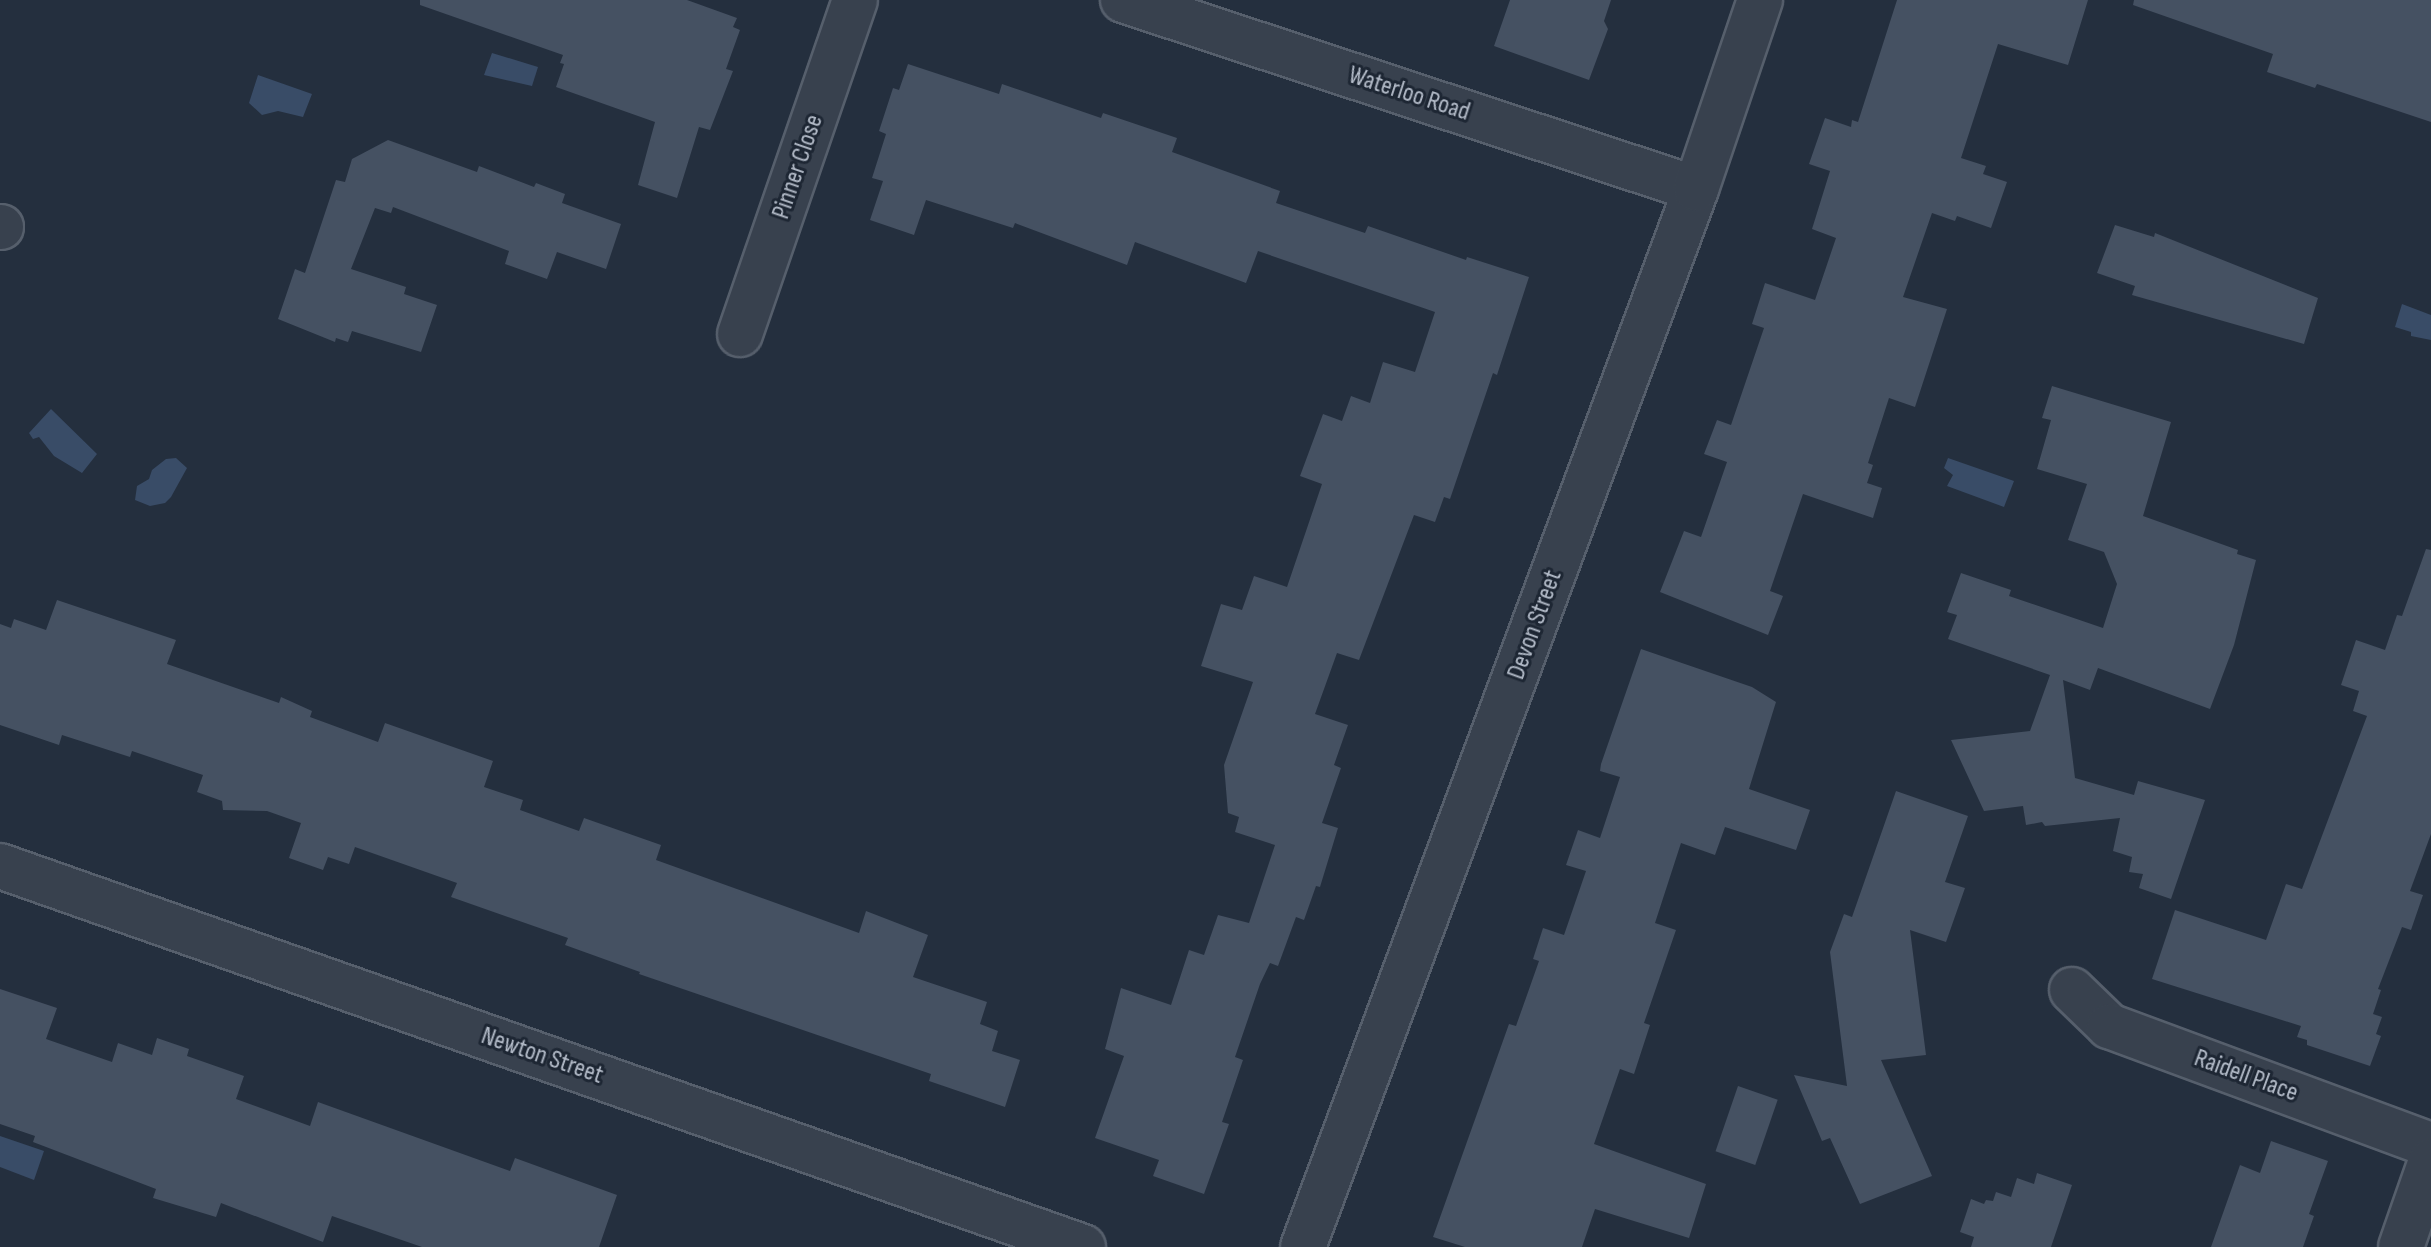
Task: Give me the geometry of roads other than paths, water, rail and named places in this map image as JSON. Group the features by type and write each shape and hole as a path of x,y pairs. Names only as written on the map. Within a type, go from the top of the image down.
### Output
{"street":[{"name":"Pinner Close","path":"740,334 855,0"},
{"name":"Waterloo Road","path":"1123,0 1696,189"},
{"name":"Devon Street","path":"1303,1247 1696,189 1760,0"},
{"name":"Newton Street","path":"0,866 1083,1247"},
{"name":"Raidell Place","path":"2072,990 2109,1026 2431,1145"},
{"path":"2401,1247 2431,1161"}],"water":[{"path":"492,53 538,67 532,86 484,75"},
{"path":"258,75 312,94 303,117 278,111 262,115 249,103"},
{"path":"2402,304 2431,315 2431,340 2411,336 2411,332 2395,327"},
{"path":"51,409 97,454 82,473 54,456 39,437 33,439 29,433"},
{"path":"176,458 187,468 171,497 165,503 150,506 135,500 137,486 149,479 152,470 166,459"},
{"path":"1948,458 2014,481 2004,507 1947,486 1953,475 1944,468"},
{"path":"0,1136 44,1151 34,1180 0,1167"}]}
